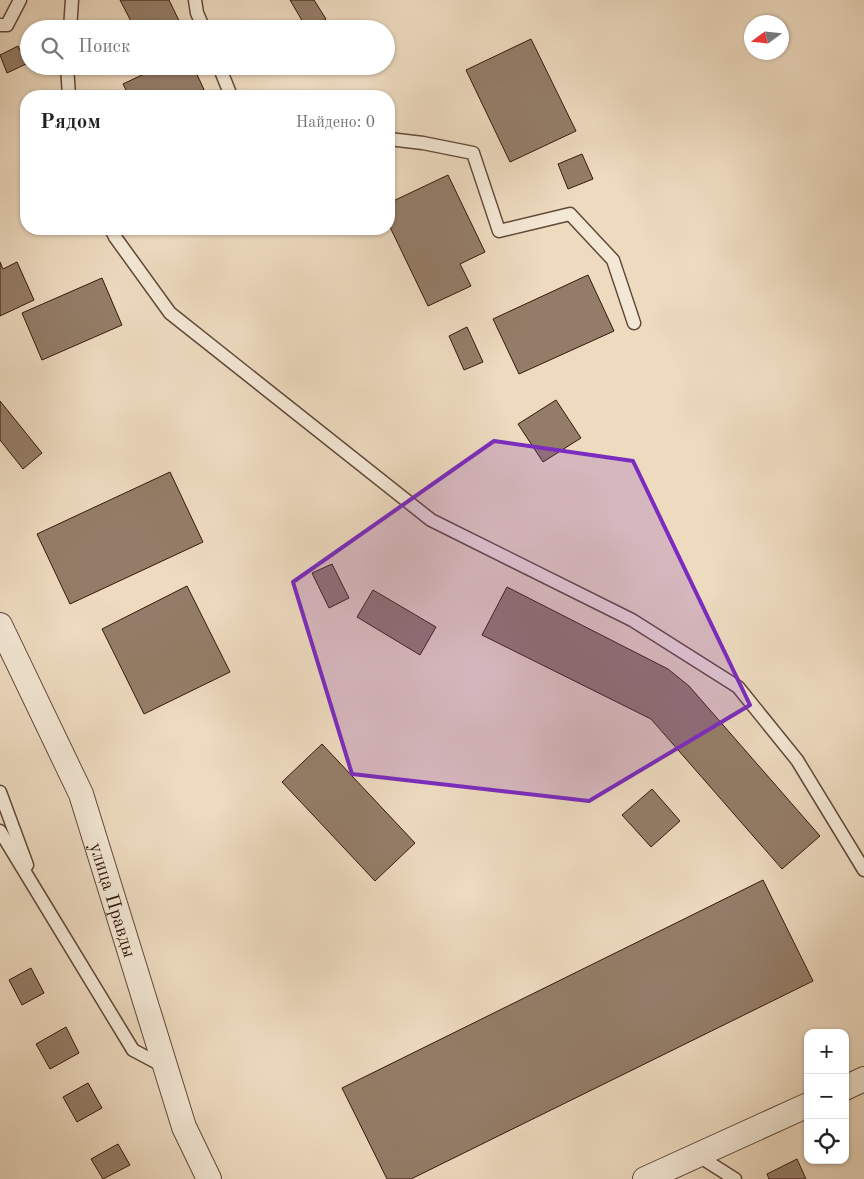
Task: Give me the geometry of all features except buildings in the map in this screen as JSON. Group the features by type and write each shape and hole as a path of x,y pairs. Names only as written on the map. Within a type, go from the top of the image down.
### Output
{"street":[{"name":"улица Правды","path":"1,627 81,794 184,1127 209,1179"},
{"path":"849,1086 864,1079"},
{"path":"645,1179 804,1107"}],"lane":[{"path":"0,25 7,25 20,0"},
{"path":"71,20 72,0"},
{"path":"195,0 200,20"},
{"path":"68,75 69,90"},
{"path":"223,75 229,90"},
{"path":"395,140 473,153 499,232 570,214 612,260 634,324"},
{"path":"114,235 170,314 431,520 632,620 738,687 797,760 864,870"},
{"path":"0,654 1,627"},
{"path":"0,792 37,893"},
{"path":"0,832 133,1050 165,1067"},
{"path":"697,1155 735,1179"}],"highlighted area":[{"path":"494,441 633,461 750,705 589,801 352,774 293,582"}]}
